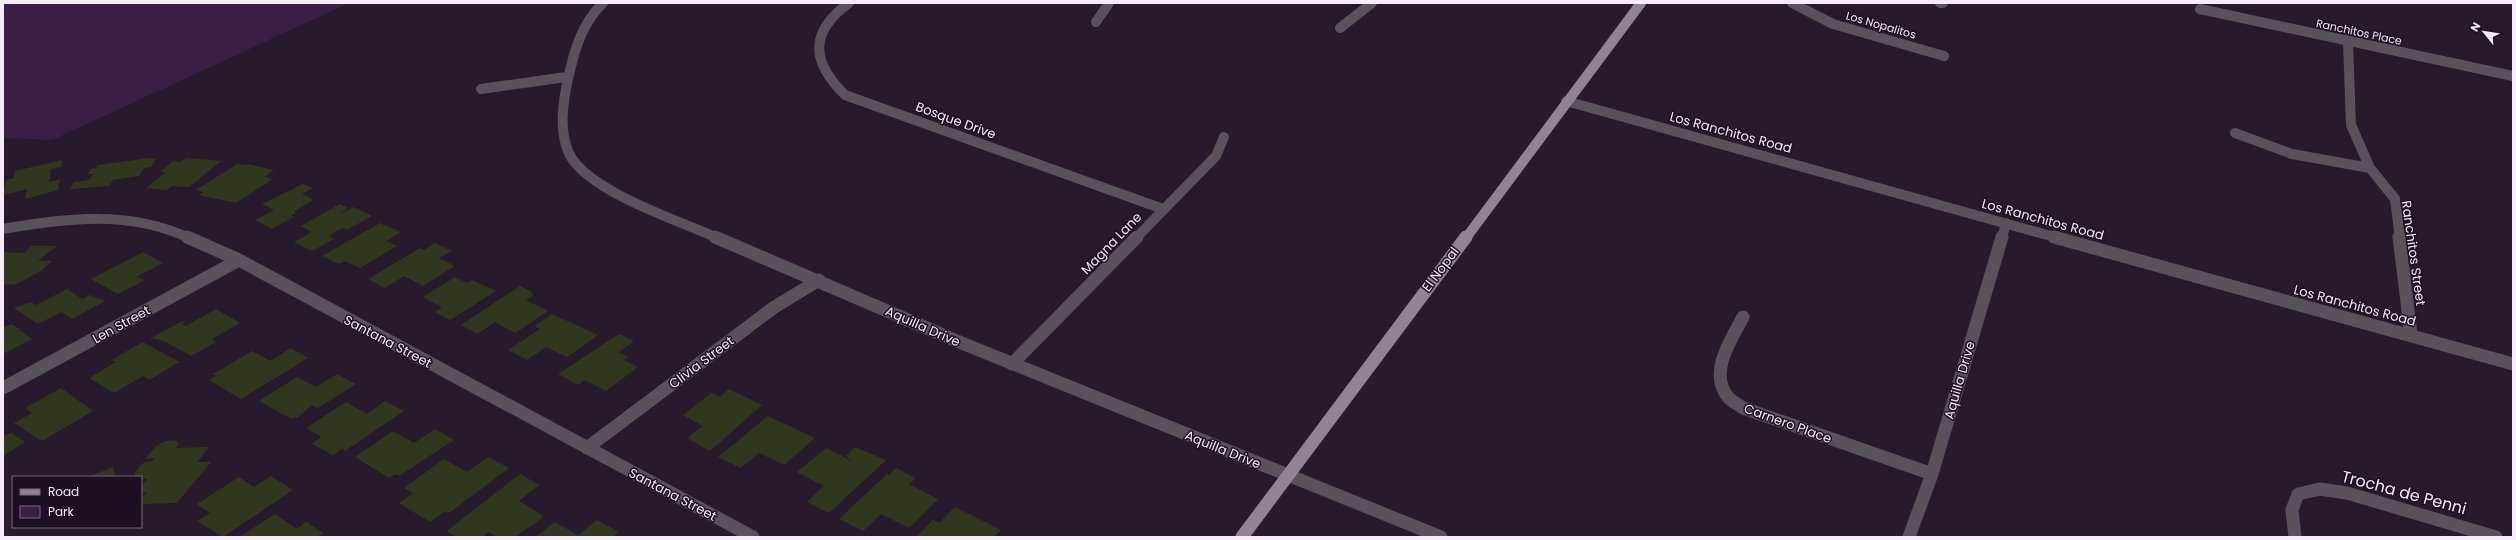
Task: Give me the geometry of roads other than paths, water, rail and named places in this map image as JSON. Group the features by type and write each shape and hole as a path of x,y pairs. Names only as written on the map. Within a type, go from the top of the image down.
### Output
{"main road":[{"name":"El Nopal","path":"1242,537 1286,475 1641,3"}],"street":[{"name":"Aquilla Drive","path":"603,3 589,18 566,77 564,139 572,158 587,175 613,192 1012,364 1286,475 1334,491 1441,537"},
{"name":"Bosque Drive","path":"849,3 829,23 823,32 818,51 822,70 827,78 845,94 1163,209"},
{"path":"1096,22 1109,3"},
{"path":"1340,28 1372,3"},
{"name":"Los Nopalitos","path":"1792,3 1833,24 1944,56"},
{"name":"Ranchitos Place","path":"2200,10 2513,76"},
{"name":"Ranchitos Street","path":"2348,42 2351,125 2370,168 2395,199 2411,335"},
{"path":"481,89 566,77"},
{"name":"Los Ranchitos Road","path":"1566,101 2513,364"},
{"path":"2235,133 2292,154 2370,168"},
{"name":"Magna Lane","path":"1012,364 1216,156 1224,137"},
{"name":"Santana Street","path":"3,229 82,218 128,219 156,225 239,260 753,537"},
{"name":"Aquilla Drive","path":"1909,537 1932,474 2006,223"},
{"name":"Len Street","path":"3,388 239,260"},
{"name":"Clivia Street","path":"587,448 773,308 819,280"},
{"name":"Carnero Place","path":"1743,317 1719,367 1721,382 1728,396 1743,408 1932,474"},
{"name":"Trocha de Penni","path":"2295,537 2292,510 2298,494 2320,489 2347,493 2400,507 2496,537"}]}
